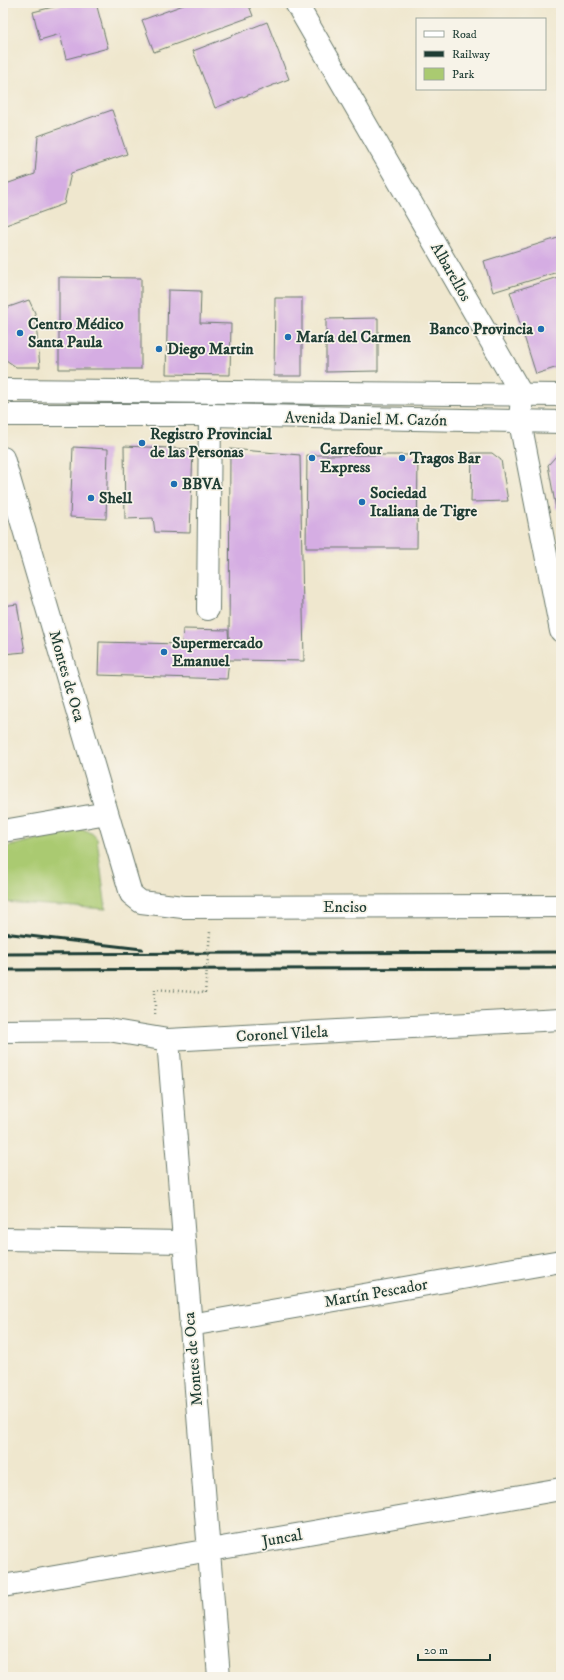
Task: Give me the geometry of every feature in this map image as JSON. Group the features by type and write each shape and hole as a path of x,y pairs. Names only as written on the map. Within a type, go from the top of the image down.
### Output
{"street":[{"name":"Albarellos","path":"296,3 522,395"},
{"name":"Avenida Daniel M. Cazón","path":"3,390 561,395"},
{"path":"522,395 520,422 561,631"},
{"name":"Avenida Daniel M. Cazón","path":"3,415 210,415 561,422"},
{"path":"208,609 210,415"},
{"name":"Montes de Oca","path":"3,458 131,894"},
{"path":"3,831 107,813"},
{"name":"Enciso","path":"131,894 141,902 183,907 561,906"},
{"name":"Coronel Vilela","path":"3,1031 108,1030 168,1040 561,1019"},
{"name":"Montes de Oca","path":"168,1040 219,1677"},
{"path":"3,1239 183,1242"},
{"name":"Martín Pescador","path":"190,1325 561,1261"},
{"name":"Juncal","path":"3,1586 208,1552 561,1489"}],"path":[{"path":"155,1018 155,989 205,993 210,932"}],"green space":[{"path":"77,829 88,831 97,839 106,909 3,902 3,848"}],"building":[{"path":"69,3 96,3 108,48 66,59 60,34 40,40 33,12"},
{"path":"189,3 248,3 253,16 154,52 142,20"},
{"path":"267,22 289,79 215,108 193,51"},
{"path":"112,110 127,154 71,173 64,204 3,226 3,185 35,174 38,136"},
{"path":"561,237 561,271 493,292 484,261"},
{"name":"Banco Provincia","path":"561,276 561,366 536,374 510,292"},
{"path":"59,277 141,278 141,369 59,369"},
{"path":"168,290 201,291 200,323 231,324 230,375 166,374"},
{"name":"María del Carmen","path":"275,298 302,298 302,376 274,376"},
{"name":"Centro Médico Santa Paula","path":"29,300 35,313 40,367 16,367 6,360 3,354 3,309"},
{"path":"378,318 378,371 326,372 326,319"},
{"path":"124,446 193,449 190,533 155,532 153,518 125,519"},
{"path":"73,447 108,449 106,519 70,517"},
{"path":"230,449 300,455 304,661 229,660 227,679 98,675 99,642 182,644 183,629 228,630 229,644"},
{"path":"472,453 492,453 501,460 508,501 471,502"},
{"name":"Sociedad Italiana de Tigre","path":"307,455 418,455 417,548 306,548"},
{"path":"557,455 561,455 561,508 556,509 548,465"},
{"path":"17,604 25,652 3,654 3,606"}],"railway":[{"path":"3,933 142,949"},
{"path":"3,954 561,952"},
{"path":"3,970 561,968"}],"place":[{"name":"Banco Provincia","path":"541,329"},
{"name":"Centro Médico Santa Paula","path":"20,333"},
{"name":"María del Carmen","path":"288,337"},
{"name":"Diego Martin","path":"159,349"},
{"name":"Registro Provincial de las Personas","path":"142,443"},
{"name":"Carrefour Express","path":"312,458"},
{"name":"Tragos Bar","path":"402,458"},
{"name":"BBVA","path":"174,484"},
{"name":"Shell","path":"91,498"},
{"name":"Sociedad Italiana de Tigre","path":"362,502"},
{"name":"Supermercado Emanuel","path":"164,652"}]}
